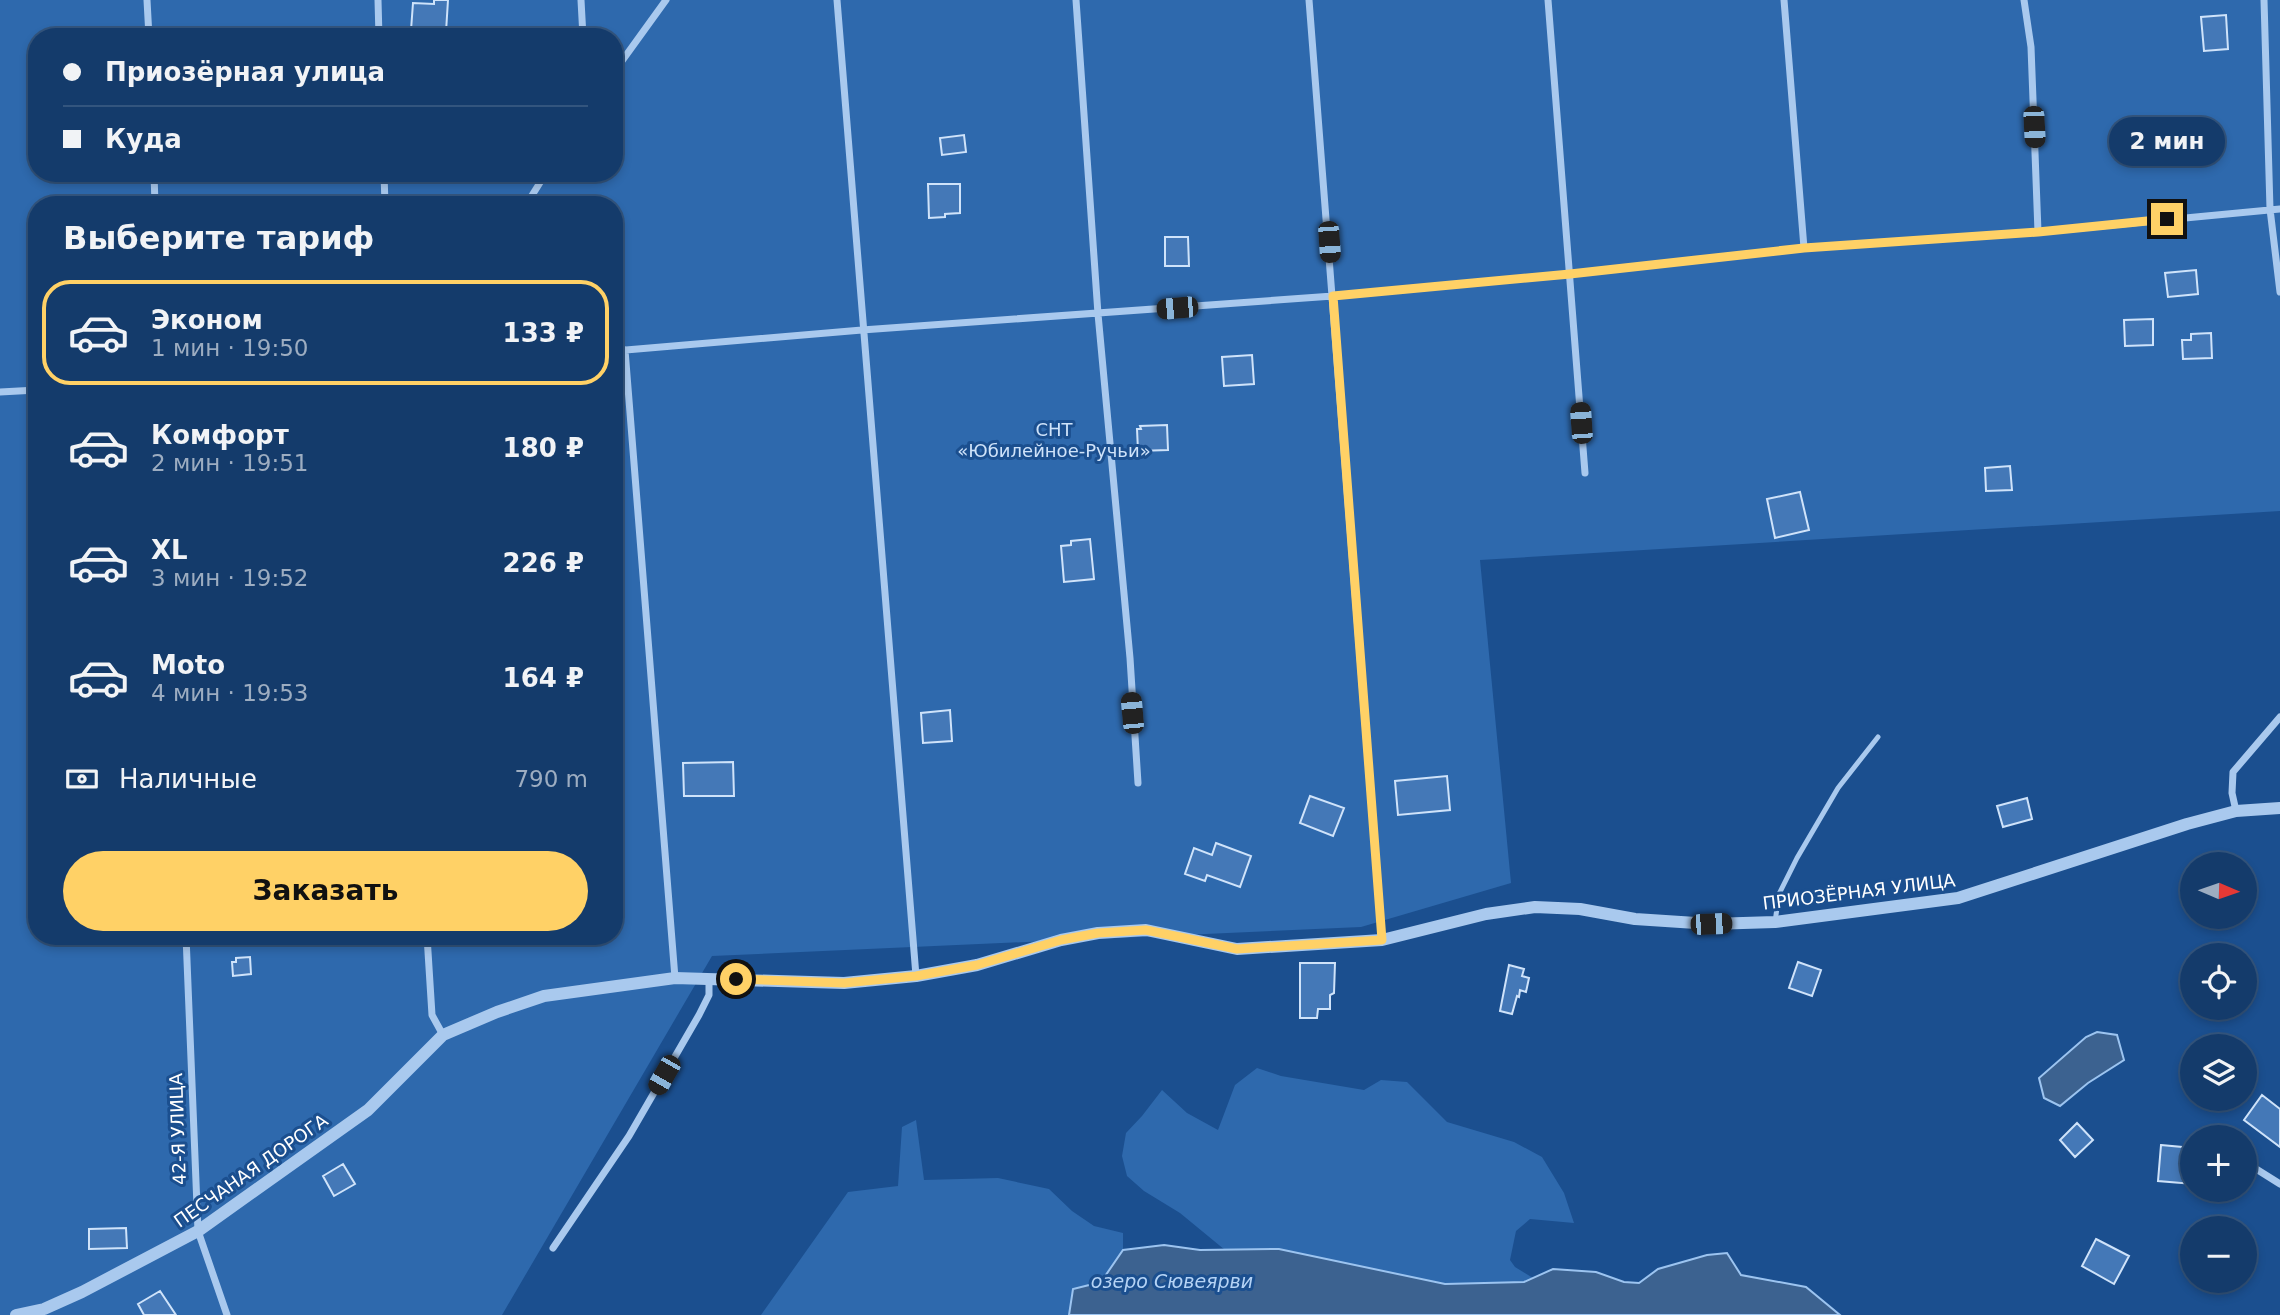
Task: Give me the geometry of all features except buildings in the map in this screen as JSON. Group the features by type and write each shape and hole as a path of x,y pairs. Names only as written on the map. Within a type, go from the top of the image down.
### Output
{"street":[{"path":"147,0 149,28"},
{"path":"377,0 379,28"},
{"path":"582,0 583,28"},
{"path":"623,60 666,0"},
{"path":"837,0 916,976"},
{"path":"1076,0 1098,314 1130,658 1138,783"},
{"path":"1309,0 1382,940"},
{"path":"1548,0 1585,473"},
{"path":"1784,0 1804,248"},
{"path":"2024,0 2031,47 2038,232"},
{"path":"2264,0 2270,209 2280,292"},
{"path":"675,978 625,350 1333,296 1570,274 1804,248 2038,232 2280,209"},
{"path":"0,392 28,390"},
{"path":"2236,811 2232,793 2233,772 2280,717"},
{"name":"ПРИОЗЁРНАЯ УЛИЦА","path":"443,1035 544,996 675,978 844,983 916,976 977,965 1061,940 1098,933 1146,930 1237,949 1382,940 1486,914 1535,906 1580,909 1648,920 1711,924 1775,922 1958,898 2187,824 2236,811 2280,808"},
{"name":"42-Я УЛИЦА","path":"186,945 198,1231 227,1315"},
{"path":"428,945 432,1015 443,1035"},
{"path":"553,1248 629,1136 709,995 709,979"},
{"name":"ПЕСЧАНАЯ ДОРОГА","path":"16,1315 44,1309 82,1292 198,1231 368,1110 443,1035"},
{"path":"2257,1170 2280,1184"}],"lane":[{"path":"1775,922 1780,894 1797,858 1838,788 1878,737"}],"green space":[{"name":"СНТ «Юбилейное-Ручьи»","path":"0,0 2280,0 2280,511 1480,560 1511,883 1361,927 712,956 502,1315 0,1315"},
{"path":"1257,1068 1281,1076 1364,1090 1381,1080 1407,1082 1447,1122 1514,1142 1542,1157 1564,1193 1574,1223 1530,1219 1516,1231 1510,1260 1515,1267 1533,1278 1524,1282 1445,1284 1279,1249 1225,1250 1180,1213 1144,1191 1127,1176 1122,1156 1126,1133 1162,1090 1187,1113 1218,1130 1235,1085"},
{"path":"916,1120 924,1180 998,1178 1049,1189 1072,1211 1094,1226 1123,1233 1123,1250 1101,1282 1073,1289 1069,1315 761,1315 848,1192 898,1186 902,1127"}],"water":[{"path":"2097,1032 2117,1035 2124,1060 2088,1083 2060,1106 2044,1098 2039,1078 2086,1037"},
{"name":"озеро Сювеярви","path":"1164,1245 1200,1250 1279,1249 1445,1284 1524,1282 1553,1269 1596,1272 1624,1282 1639,1283 1658,1269 1707,1255 1727,1253 1741,1275 1806,1287 1840,1315 1069,1315 1073,1289 1101,1282 1123,1250"}],"route":[{"path":"736,979 844,983 916,976 977,965 1061,940 1098,933 1146,930 1237,949 1382,940 1333,296 1570,274 1804,248 2038,232 2167,219"}]}
